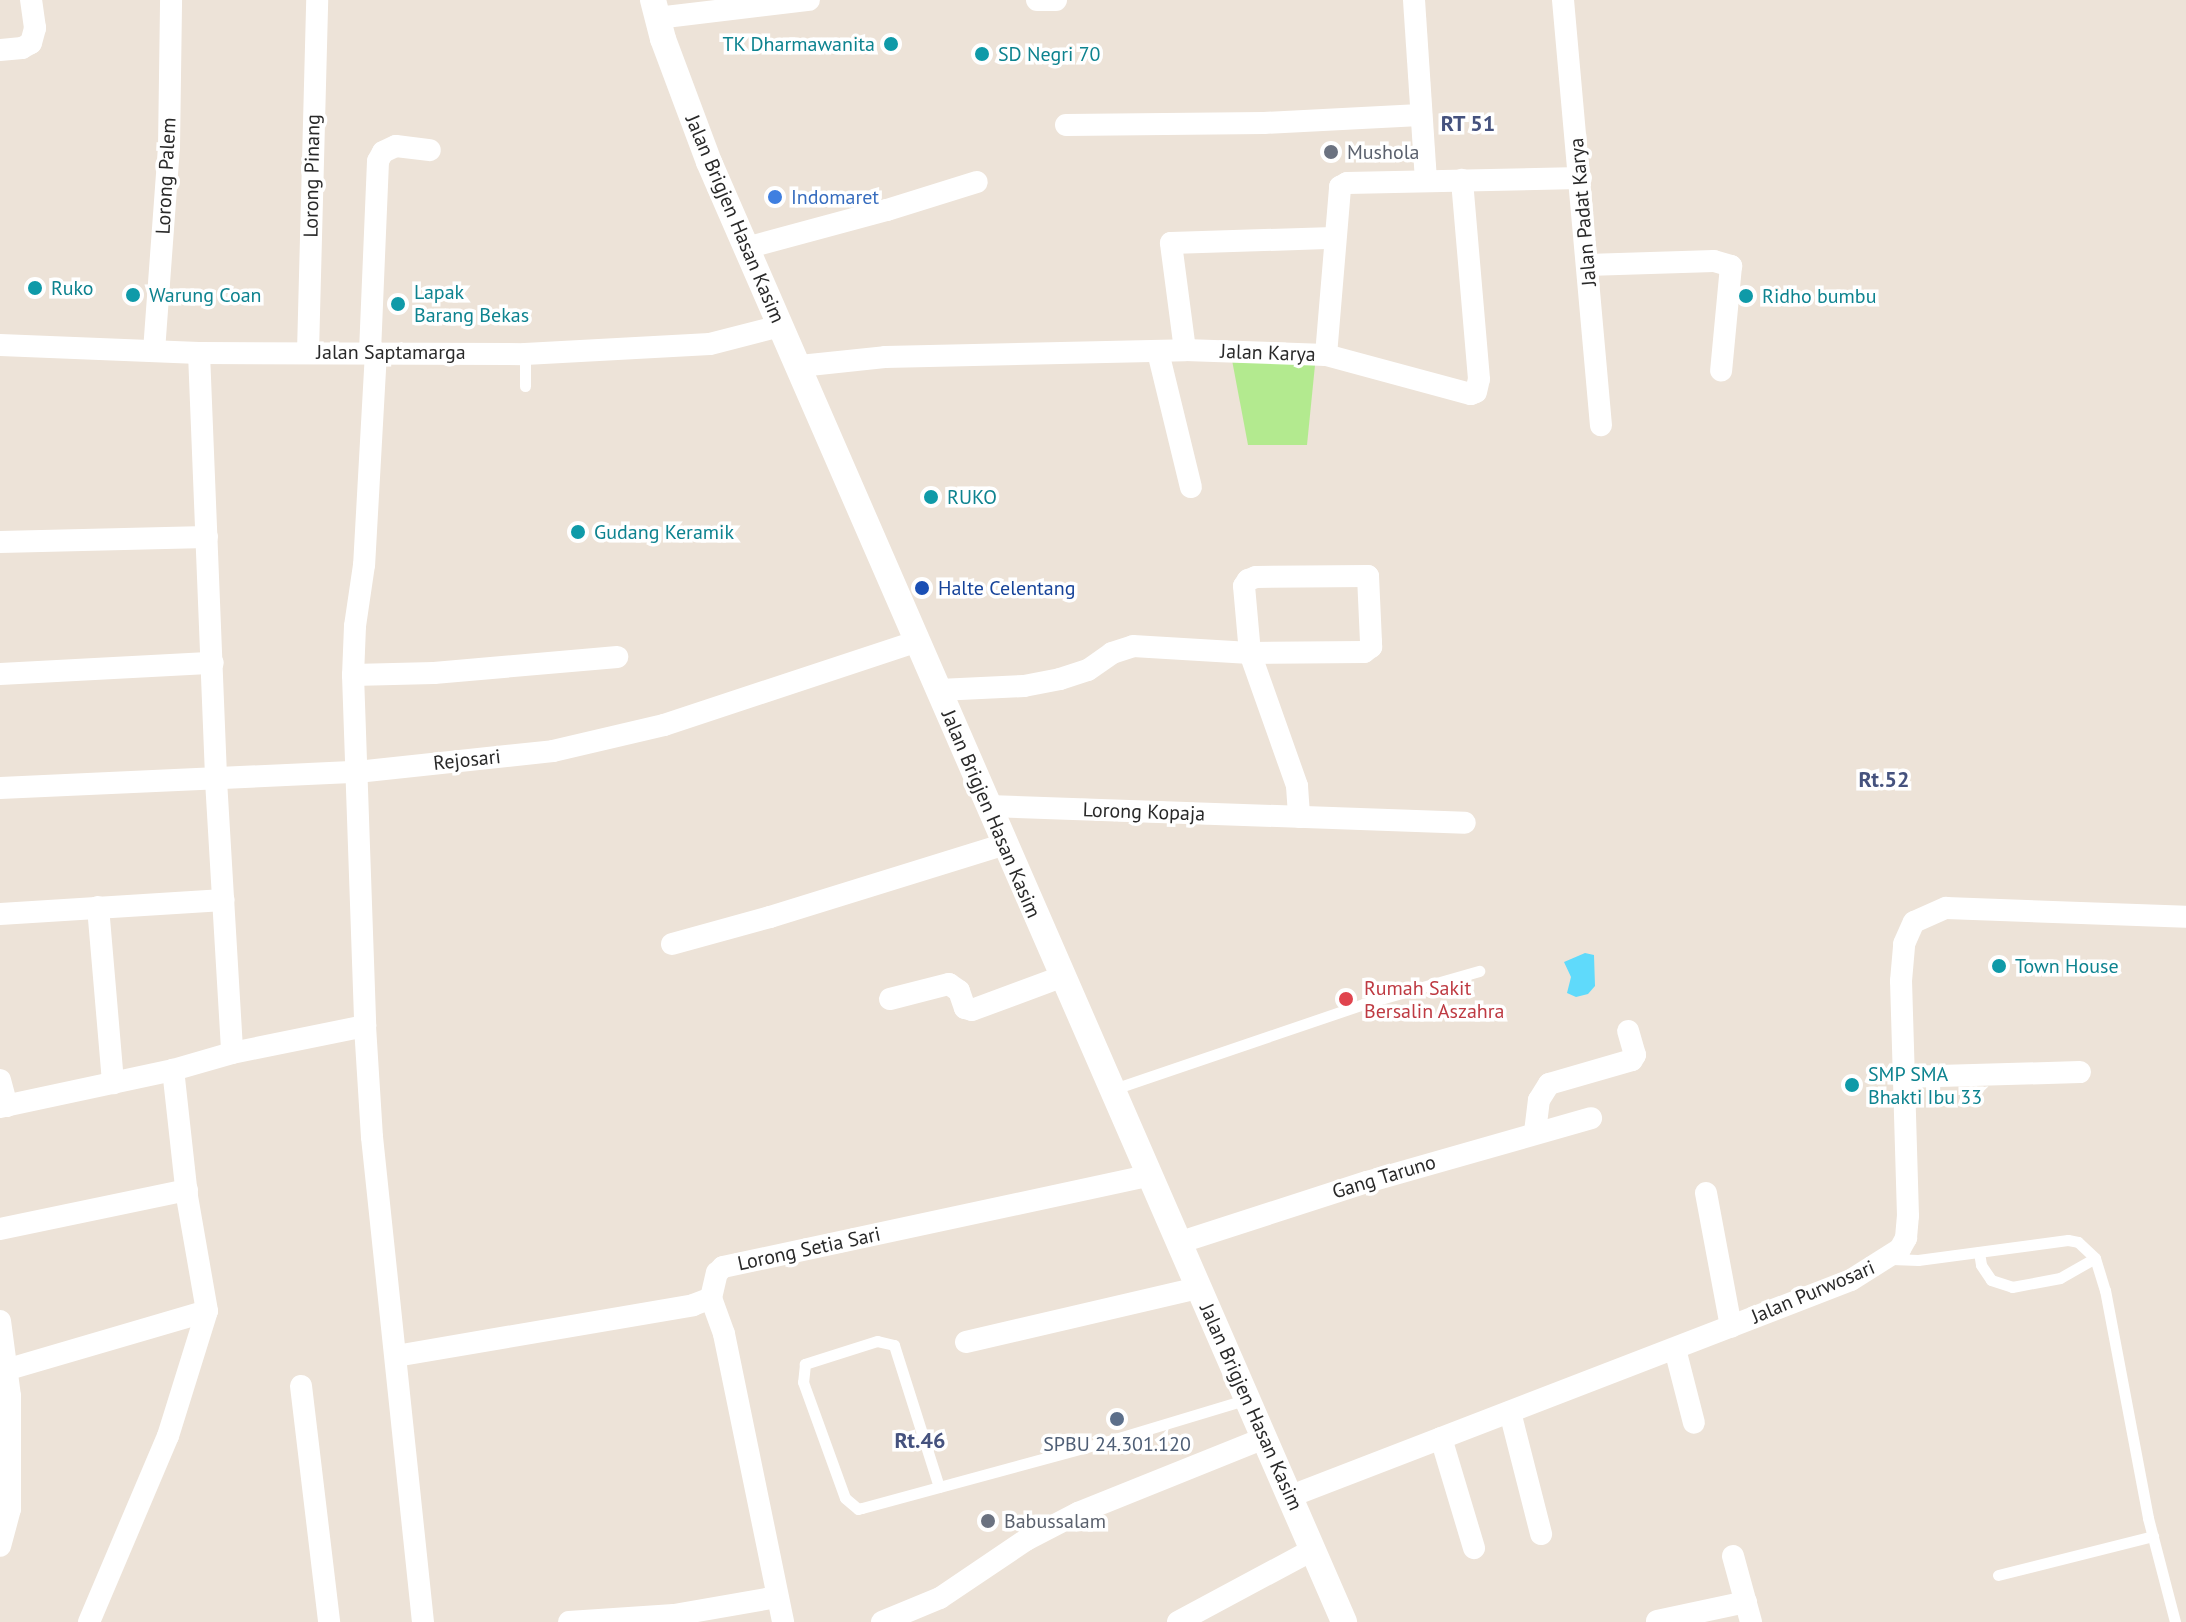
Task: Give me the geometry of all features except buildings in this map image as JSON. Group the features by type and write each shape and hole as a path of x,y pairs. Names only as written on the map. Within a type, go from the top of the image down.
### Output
{"street":[{"path":"0,50 15,50 31,43 35,28 31,0"},
{"name":"Lorong Palem","path":"154,351 169,148 171,0"},
{"name":"Lorong Pinang","path":"308,352 317,0"},
{"path":"655,9 809,0"},
{"path":"1037,0 1056,0"},
{"path":"1414,0 1426,181"},
{"name":"Jalan Padat Karya","path":"1563,0 1601,425"},
{"name":"Jalan Brigjen Hasan Kasim","path":"655,9 703,148 800,366 1003,845 1344,1622"},
{"path":"1066,125 1264,123 1420,115"},
{"path":"423,1622 372,1137 365,1026 353,675 355,626 364,565 378,161 383,152 396,146 430,150"},
{"name":"Jalan Karya","path":"800,366 885,357 1185,350 1326,355 1338,192 1343,184 1581,178"},
{"path":"1326,355 1471,394 1476,392 1479,379 1462,180"},
{"path":"746,248 977,182"},
{"path":"1185,350 1171,243 1334,238"},
{"path":"1587,265 1714,261 1731,266 1721,371"},
{"name":"Jalan Saptamarga","path":"0,345 199,353 525,354 710,344 780,326"},
{"path":"1158,352 1191,487"},
{"path":"199,353 216,780 232,1053"},
{"path":"0,542 207,537"},
{"path":"939,690 1040,684 1088,670 1119,650 1133,646 1250,653 1368,651 1371,642 1371,579 1368,576 1256,577 1248,580 1244,590 1250,653 1297,786 1299,817"},
{"name":"Rejosari","path":"0,788 357,772 553,751 628,735 918,641"},
{"path":"353,675 434,673 617,657"},
{"path":"0,674 213,663"},
{"name":"Lorong Kopaja","path":"988,806 1465,823"},
{"path":"672,944 1003,845"},
{"path":"0,914 224,900"},
{"path":"98,907 113,1083"},
{"name":"Jalan Purwosari","path":"1291,1496 1851,1280 1900,1249 1906,1238 1901,981 1904,944 1914,922 1928,913 1946,908 2186,917"},
{"path":"890,999 949,984 959,991 965,1008 972,1010 1061,977"},
{"path":"0,1080 4,1107 173,1070 232,1053 365,1026"},
{"path":"1535,1132 1539,1100 1549,1084 1632,1060 1635,1055 1628,1031"},
{"path":"89,1622 168,1436 207,1311 187,1190 173,1070"},
{"path":"1904,1077 2080,1072"},
{"name":"Gang Taruno","path":"1178,1243 1535,1132 1591,1118"},
{"name":"Lorong Setia Sari","path":"711,1298 717,1273 723,1267 1149,1176"},
{"path":"0,1229 187,1190"},
{"path":"1706,1193 1731,1327"},
{"path":"966,1342 1198,1288"},
{"path":"396,1356 693,1305 711,1298 724,1334 783,1622"},
{"path":"5,1355 207,1311"},
{"path":"0,1321 5,1355 5,1468 10,1509 0,1546"},
{"path":"1675,1349 1694,1423"},
{"path":"301,1386 329,1622"},
{"path":"1510,1412 1541,1534"},
{"path":"1441,1438 1474,1548"},
{"path":"882,1622 931,1601 1026,1540 1078,1513 1262,1439"},
{"path":"1178,1622 1314,1549"},
{"path":"1657,1621 1746,1604 1733,1556"},
{"path":"569,1622 674,1615 777,1597"}],"lane":[{"path":"525,354 525,386"},
{"path":"1111,1090 1363,1004 1479,971"},
{"path":"1887,1259 1918,1260 2068,1240 2078,1242 2095,1258 2105,1290 2153,1536 2175,1622"},
{"path":"1979,1252 1981,1265 1991,1280 2012,1287 2060,1278 2095,1258"},
{"path":"939,1487 894,1345 877,1341 805,1364 803,1382 851,1506 862,1508 939,1487 1248,1399"},
{"path":"1998,1575 2153,1536"}],"green space":[{"path":"1232,360 1315,365 1307,445 1248,445"}],"water":[{"path":"1585,953 1594,955 1595,986 1588,994 1576,997 1567,993 1571,977 1564,962"}],"place":[{"name":"TK Dharmawanita","path":"891,44"},
{"name":"SD Negri 70","path":"982,54"},
{"name":"Mushola","path":"1331,152"},
{"name":"Indomaret","path":"775,197"},
{"name":"Ruko","path":"35,288"},
{"name":"Warung Coan","path":"133,295"},
{"name":"Ridho bumbu","path":"1746,296"},
{"name":"Lapak Barang Bekas","path":"398,304"},
{"name":"RUKO","path":"931,497"},
{"name":"Gudang Keramik","path":"578,532"},
{"name":"Halte Celentang","path":"922,588"},
{"name":"Town House","path":"1999,966"},
{"name":"Rumah Sakit Bersalin Aszahra","path":"1346,999"},
{"name":"SMP SMA Bhakti Ibu 33","path":"1852,1085"},
{"name":"SPBU 24.301.120","path":"1117,1419"},
{"name":"Babussalam","path":"988,1521"}],"district":[{"name":"RT 51","path":"1468,124"},
{"name":"Rt.52","path":"1884,780"},
{"name":"Rt.46","path":"920,1441"}]}
